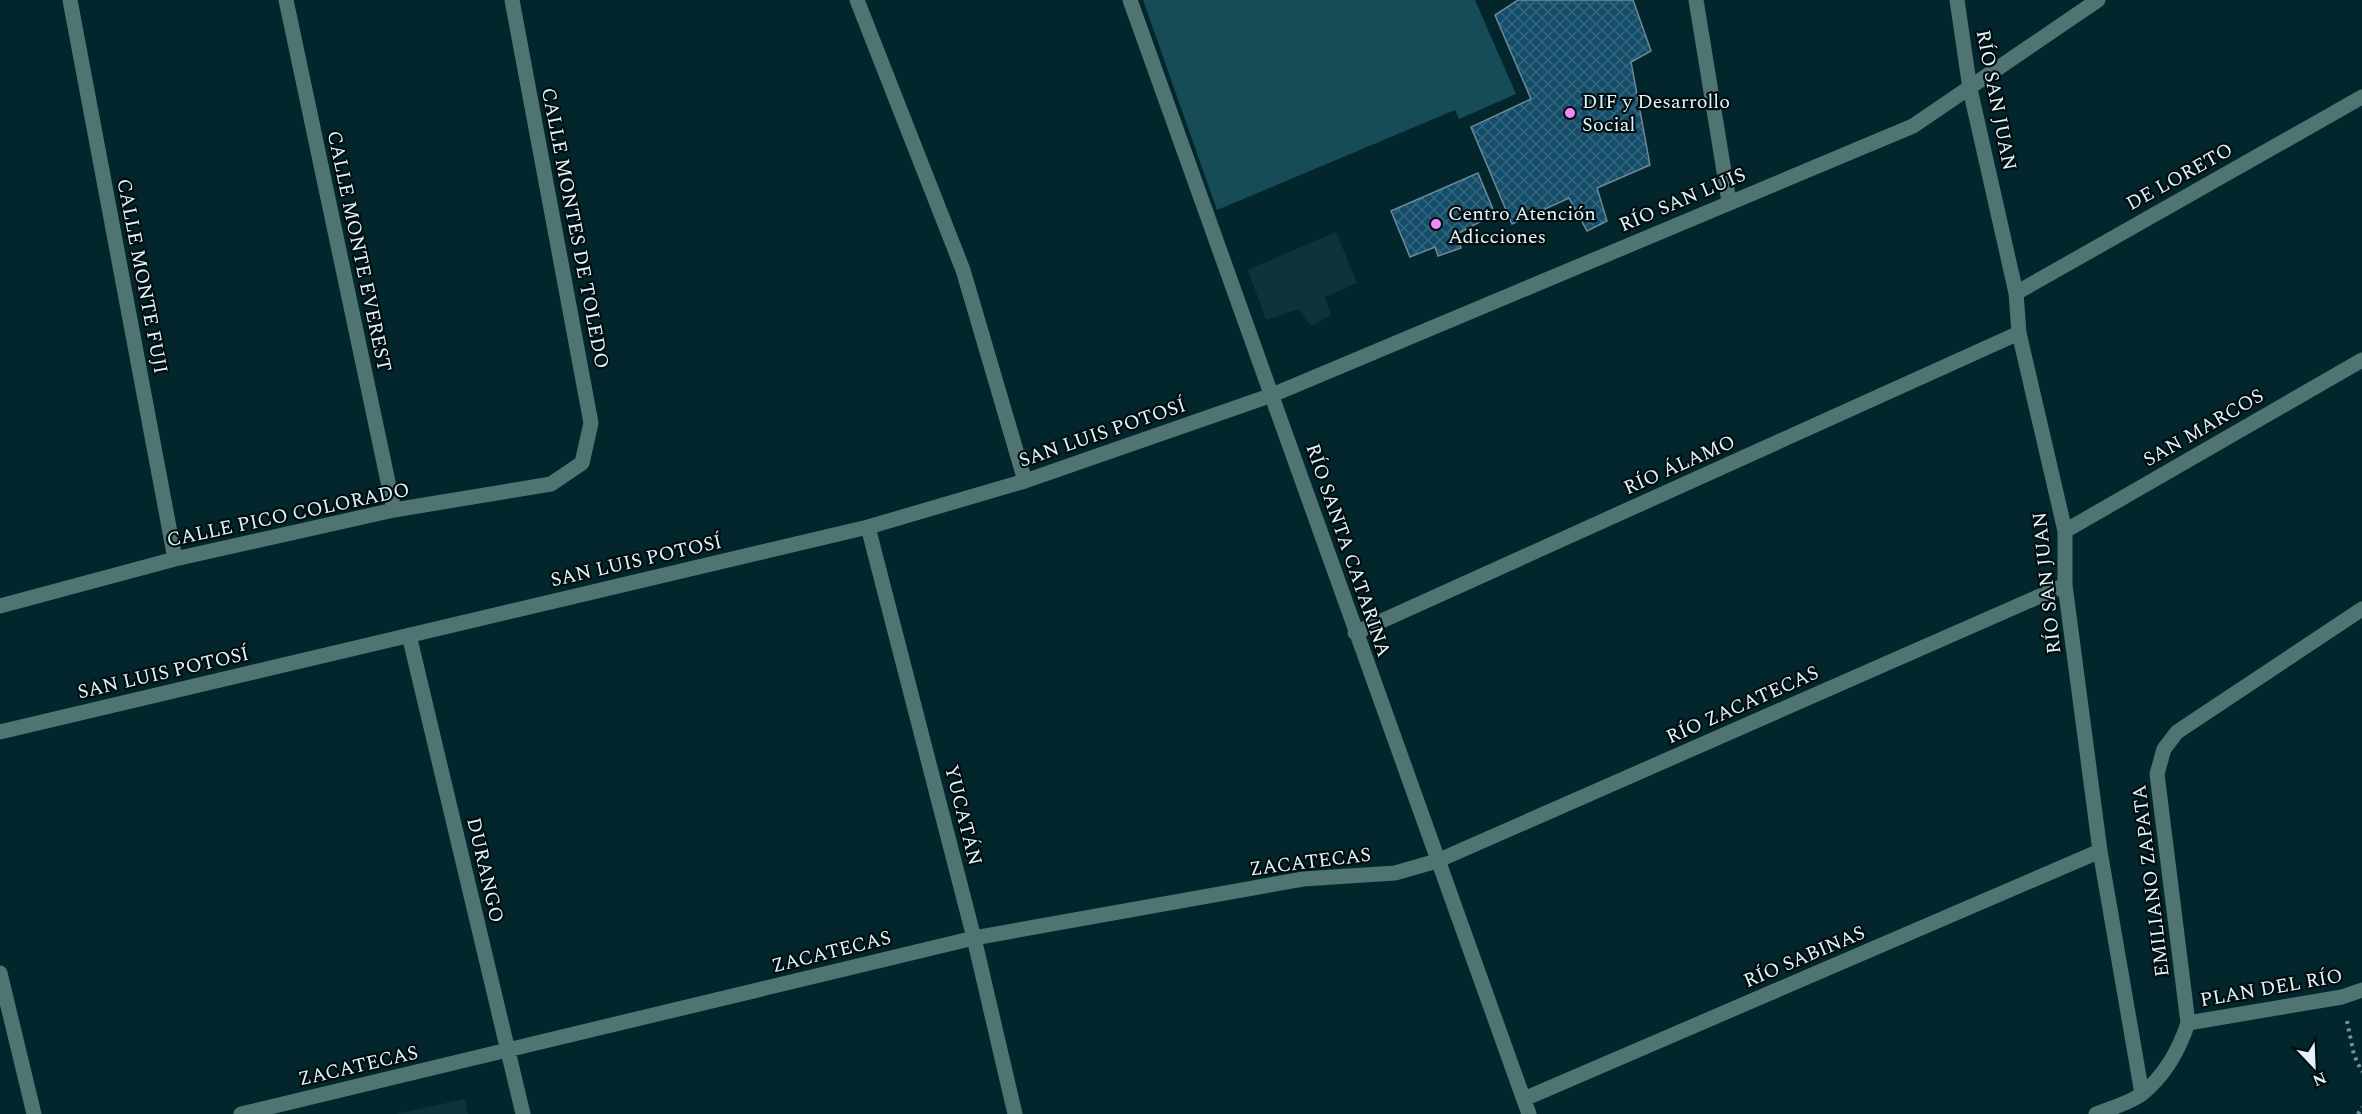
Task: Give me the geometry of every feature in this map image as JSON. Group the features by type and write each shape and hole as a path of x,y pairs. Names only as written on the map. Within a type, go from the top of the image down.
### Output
{"street":[{"name":"CALLE MONTE FUJI","path":"70,0 175,560"},
{"name":"CALLE MONTE EVEREST","path":"286,0 394,510"},
{"name":"CALLE MONTES DE TOLEDO","path":"512,0 591,423 582,462"},
{"path":"857,0 963,270 1025,481"},
{"name":"RÍO SANTA CATARINA","path":"1130,0 1529,1114"},
{"path":"1696,0 1729,202"},
{"name":"RÍO SAN JUAN","path":"1957,0 1970,89 2016,292 2019,333 2065,531 2065,585 2100,851 2142,1094"},
{"name":"RÍO SAN LUIS","path":"1272,395 1913,126 2098,0"},
{"name":"DE LORETO","path":"2016,292 2362,97"},
{"name":"RÍO ÁLAMO","path":"1355,633 2019,333"},
{"name":"SAN MARCOS","path":"2065,531 2362,360"},
{"name":"SAN LUIS POTOSÍ","path":"0,732 868,527 1025,481 1272,395"},
{"name":"CALLE PICO COLORADO","path":"0,606 175,560 394,510 550,484 582,462"},
{"name":"YUCATÁN","path":"868,527 974,938 1015,1114"},
{"name":"RÍO ZACATECAS","path":"1437,861 2065,585"},
{"name":"EMILIANO ZAPATA","path":"2142,1094 2167,1067 2180,1048 2188,1023 2157,774 2164,749 2177,732 2362,609"},
{"name":"DURANGO","path":"409,635 523,1114"},
{"name":"RÍO SABINAS","path":"1524,1099 2100,851"},
{"name":"ZACATECAS","path":"241,1114 974,938 1303,879 1395,873 1437,861"},
{"path":"0,973 34,1114"},
{"name":"PLAN DEL RÍO","path":"2188,1023 2343,997 2362,990"},
{"path":"2096,1114 2142,1094"}],"path":[{"path":"2343,997 2354,1055 2362,1072"},
{"path":"2358,1114 2362,1107"}],"shaded area":[{"path":"1143,0 1475,0 1516,94 1459,119 1455,110 1217,210"},
{"path":"1336,232 1357,283 1325,297 1331,315 1311,326 1298,309 1266,320 1248,270"},
{"path":"465,1099 468,1114 396,1114"}],"building":[{"name":"DIF y Desarrollo Social","path":"1518,0 1633,0 1651,51 1631,62 1650,165 1597,188 1607,221 1587,231 1569,198 1512,224 1471,127 1531,99 1495,15"},
{"name":"Centro Atención Adicciones","path":"1478,173 1495,214 1457,234 1461,248 1438,256 1435,247 1410,257 1391,211"}],"place":[{"name":"DIF y Desarrollo Social","path":"1570,113"},
{"name":"Centro Atención Adicciones","path":"1436,224"}]}
